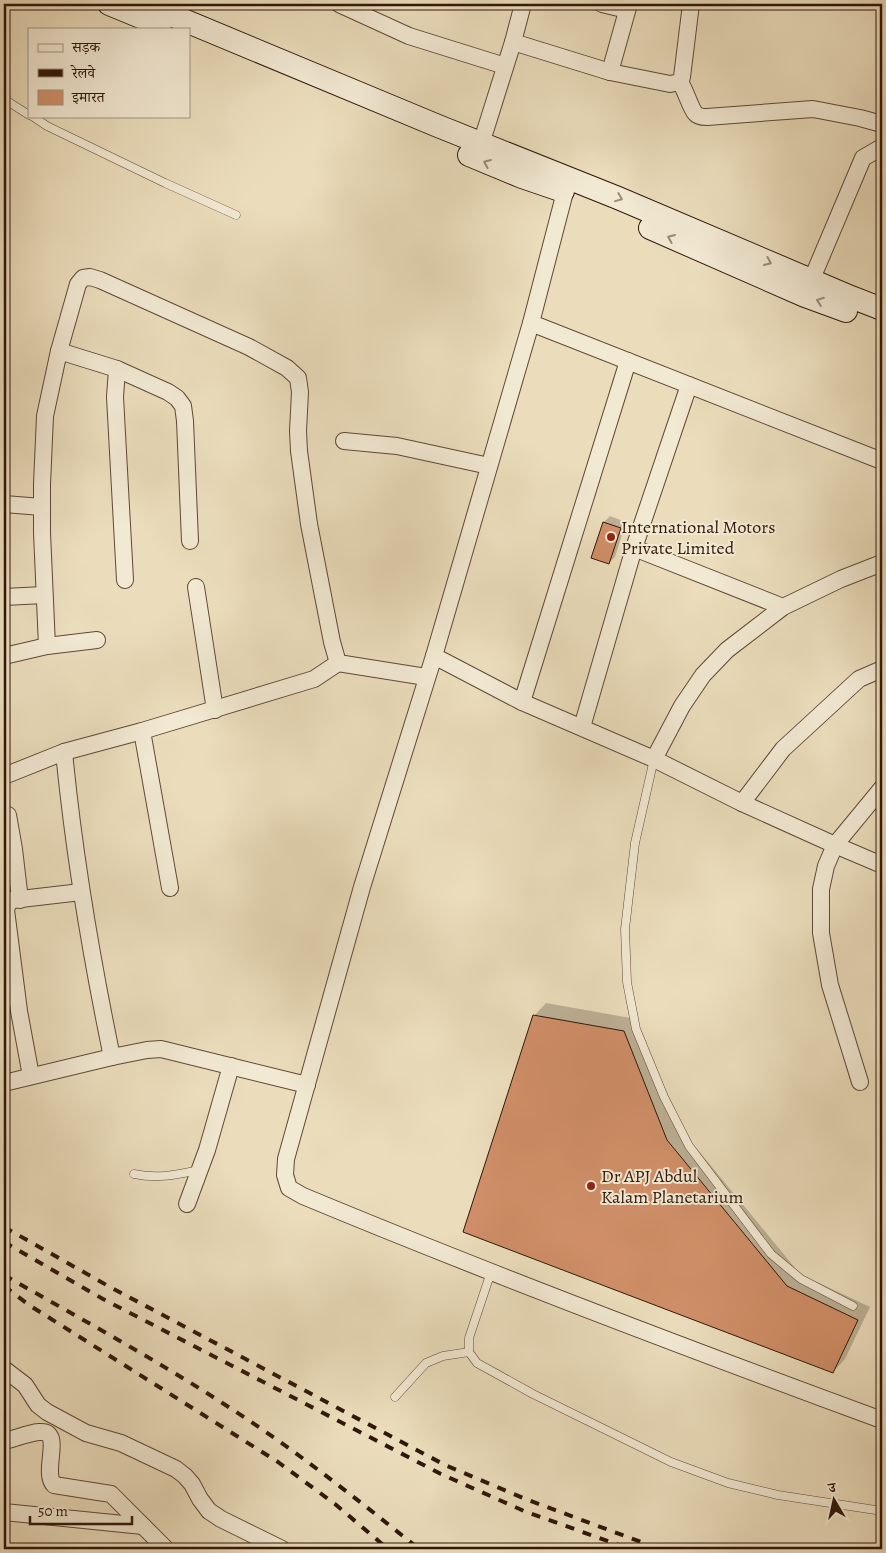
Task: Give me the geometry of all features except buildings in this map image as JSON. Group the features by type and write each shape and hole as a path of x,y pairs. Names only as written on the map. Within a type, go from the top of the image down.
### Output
{"main road":[{"path":"109,4 166,28"},
{"path":"145,4 481,144 618,198 811,281 882,309"},
{"path":"190,37 522,178 565,192 805,296 882,324"}],"street":[{"path":"339,4 409,36 505,66"},
{"path":"481,144 523,4"},
{"path":"602,4 628,7 610,72"},
{"path":"691,4 680,82 694,113 698,116 707,117 813,109 882,124"},
{"path":"513,42 610,72 670,84 680,82"},
{"path":"811,281 863,158 882,147"},
{"path":"565,192 531,323 434,656 362,887 286,1159 285,1175 289,1188 320,1203 630,1327 879,1419"},
{"path":"47,646 42,507 45,416 59,351 78,284 83,278 90,277 249,347 287,368 298,378 300,392 299,451 309,524 332,642 338,663"},
{"path":"531,323 882,461"},
{"path":"59,351 117,369 177,398 182,406 185,421 190,541"},
{"path":"522,702 628,361"},
{"path":"117,369 116,405 124,580"},
{"path":"582,728 634,548 689,385"},
{"path":"344,441 397,446 489,466"},
{"path":"4,504 42,507"},
{"path":"634,548 783,607"},
{"path":"654,759 682,706 703,675 727,650 783,607 841,579 882,563"},
{"path":"196,587 215,710"},
{"path":"4,597 44,595"},
{"path":"4,656 47,646 97,640"},
{"path":"434,656 522,702 654,759 742,803 882,864"},
{"path":"4,776 64,752 215,710 314,679 338,663 426,677"},
{"path":"742,803 783,749 859,679 882,670"},
{"path":"142,731 170,888"},
{"path":"64,752 72,830 96,980 112,1057"},
{"path":"860,1082 830,985 821,932 821,889 826,866 835,845 882,788"},
{"path":"8,815 9,849 20,900"},
{"path":"31,1076 19,1012 6,910 12,900 82,892"},
{"path":"4,1083 112,1057 161,1049 307,1085"},
{"path":"187,1204 210,1142 232,1066"},
{"path":"4,1369 25,1385 38,1405 47,1412 86,1433 126,1445 176,1469 192,1484 209,1511 221,1519 282,1549"},
{"path":"4,1441 33,1432 42,1431 48,1433 52,1445 49,1475 54,1485 111,1494 166,1549"},
{"path":"4,1512 143,1526"}],"lane":[{"path":"4,99 28,114"},
{"path":"35,118 47,126 165,183 236,215"},
{"path":"654,759 635,843 625,929 627,982 636,1029 664,1097 689,1146 771,1254 801,1279 853,1306"},
{"path":"134,1174 151,1178 200,1170"},
{"path":"490,1272 469,1338 469,1352 477,1363 533,1394 671,1462 736,1485 778,1495 882,1512"},
{"path":"395,1397 426,1363 443,1356 469,1352"}],"railway":[{"path":"4,1227 110,1287 445,1465 528,1500 660,1549"},
{"path":"4,1242 103,1299 441,1474 524,1511 630,1549"},
{"path":"4,1275 145,1355 252,1422 325,1475 419,1549"},
{"path":"4,1286 29,1305 278,1462 335,1504 388,1549"}],"place":[{"name":"International Motors Private Limited","path":"611,537"},
{"name":"Dr APJ Abdul Kalam Planetarium","path":"591,1186"}]}
